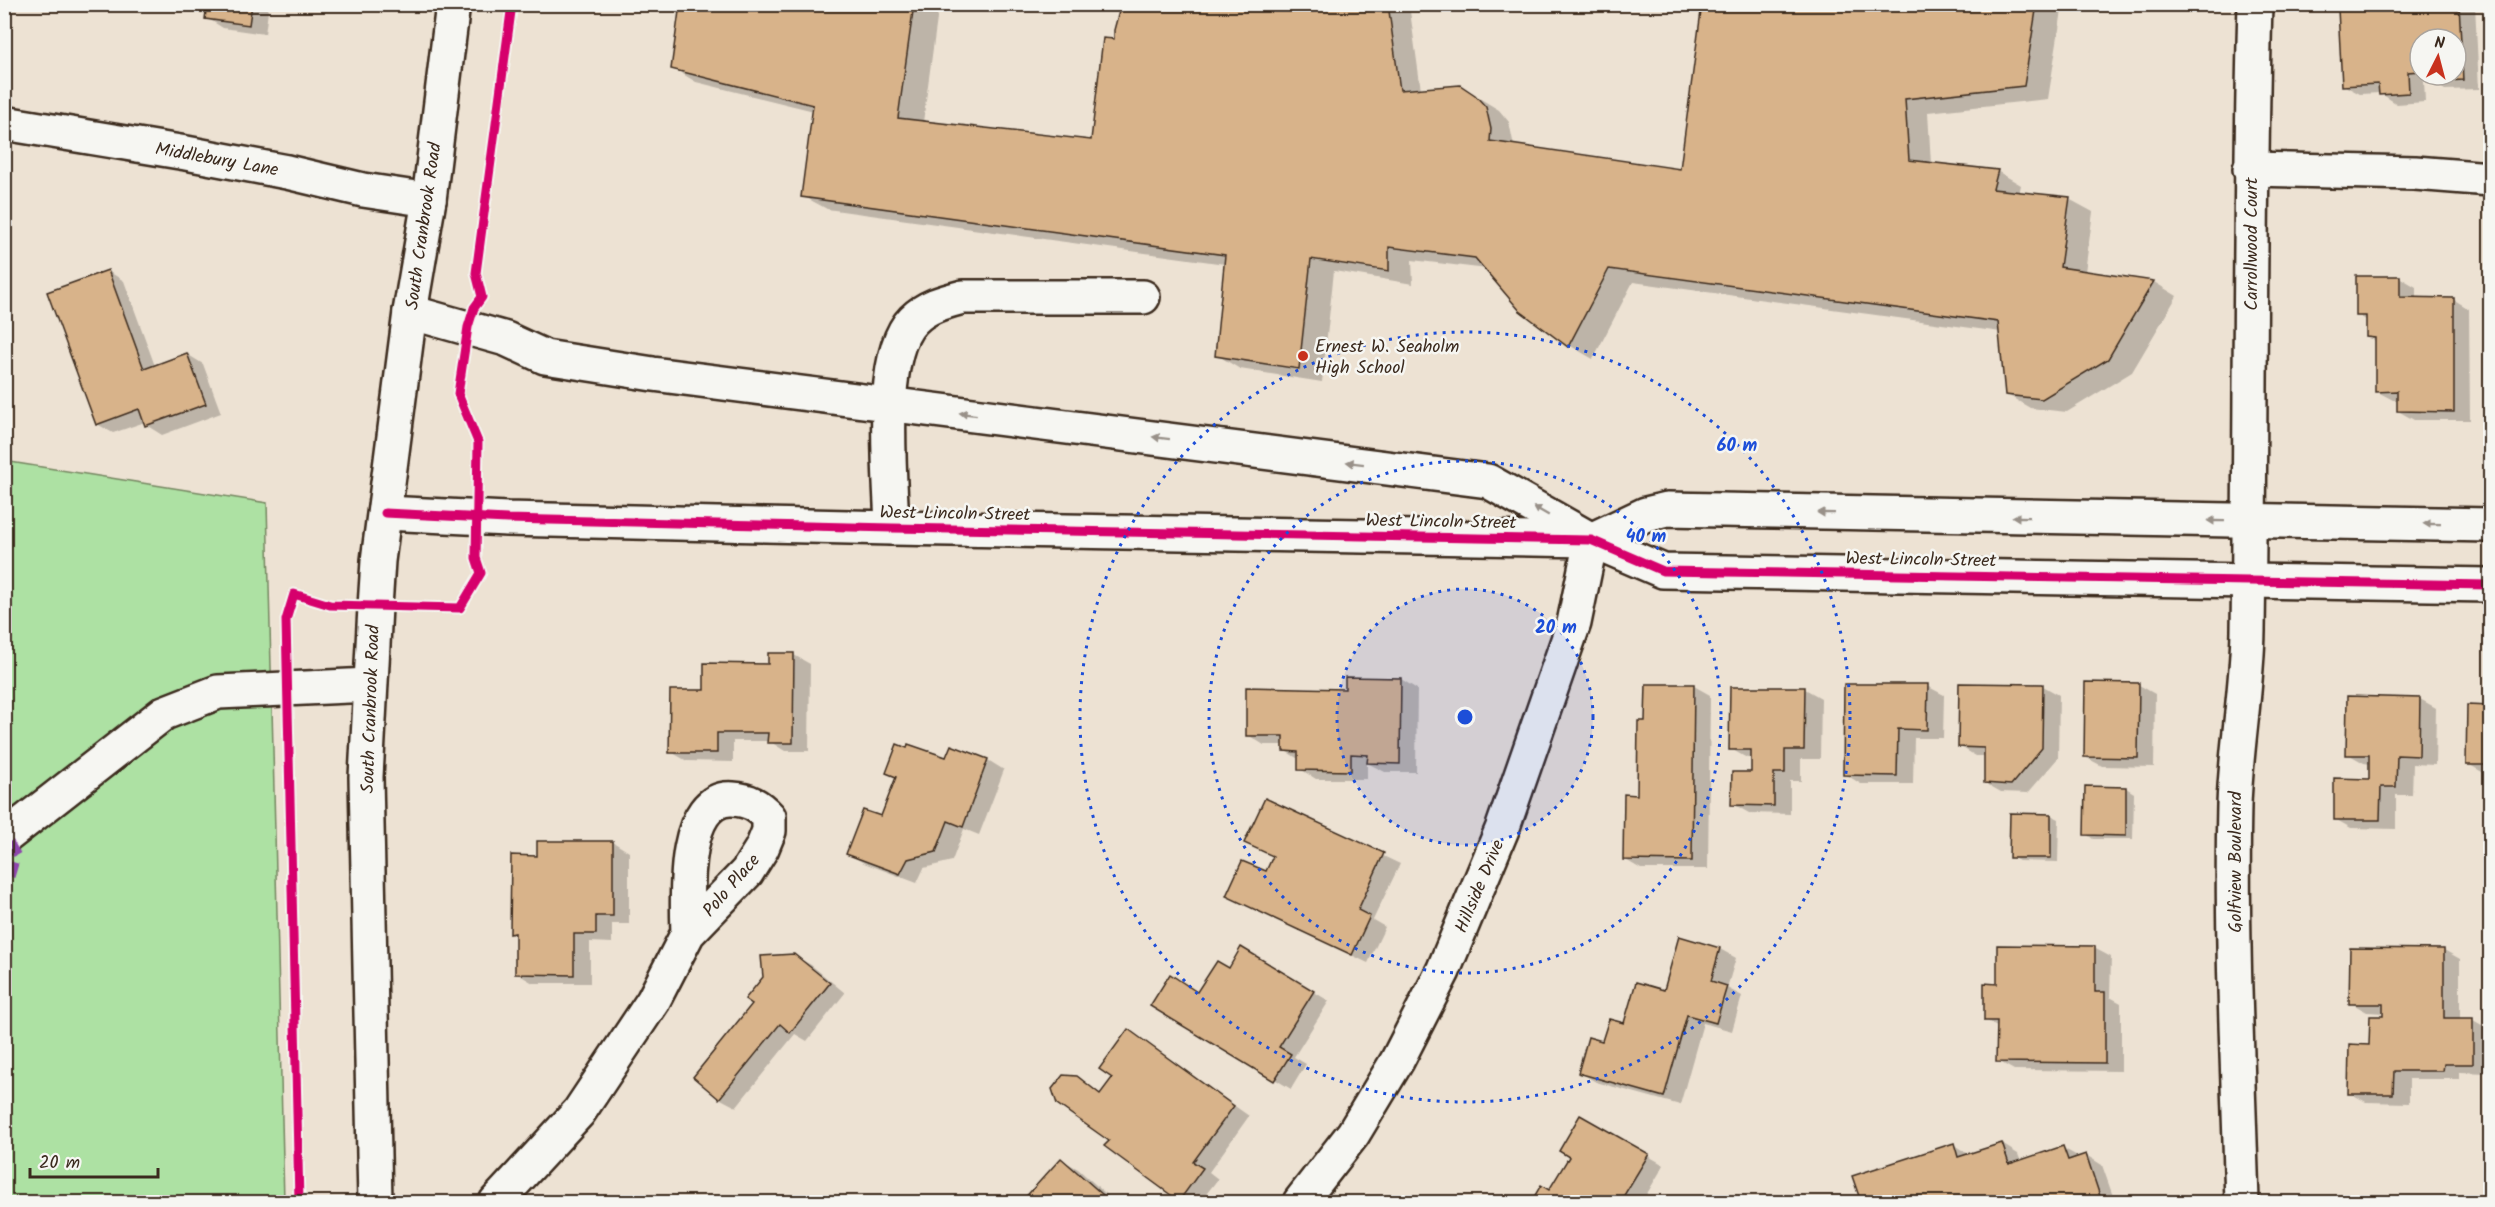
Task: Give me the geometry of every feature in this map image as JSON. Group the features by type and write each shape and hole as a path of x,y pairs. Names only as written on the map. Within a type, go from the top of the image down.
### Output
{"street":[{"name":"South Cranbrook Road","path":"375,1203 366,777 378,561 410,312 429,200 453,4"},
{"path":"2250,169 2255,4"},
{"name":"Middlebury Lane","path":"4,123 208,157 363,190 429,200"},
{"name":"Carrollwood Court","path":"2248,522 2252,295 2250,169 2415,173 2490,179"},
{"path":"892,528 890,404 897,348 911,322 923,311 940,303 963,297 1143,297"},
{"path":"410,312 506,339 545,357 653,374 1488,481 1591,540"},
{"name":"West Lincoln Street","path":"1591,540 1646,514 1667,510 2490,525"},
{"name":"West Lincoln Street","path":"385,513 507,519 892,528 1591,540 1663,571 2490,585"},
{"name":"Golfview Boulevard","path":"2242,1203 2235,975 2234,803 2248,638 2248,522"},
{"name":"Hillside Drive","path":"1300,1203 1353,1134 1397,1061 1447,960 1503,827 1574,623 1591,540"},
{"path":"4,838 164,713 218,692 370,685"},
{"name":"Polo Place","path":"496,1203 579,1112 653,1001 688,933"}],"green space":[{"path":"4,461 267,503 284,1202 5,1202"}],"building":[{"path":"207,4 252,4 249,25 205,19"},
{"path":"680,4 914,4 898,118 1091,140 1103,38 1114,39 1121,4 1388,4 1400,90 1460,85 1475,95 1486,107 1491,129 1490,141 1680,169 1702,4 2037,4 2024,86 1905,99 1909,160 1998,170 1993,189 2070,197 2060,267 2154,281 2108,359 2042,399 2005,395 1998,322 1609,269 1568,347 1520,311 1475,258 1389,247 1389,271 1311,259 1299,369 1215,356 1225,255 801,197 813,105 671,69"},
{"path":"2400,4 2459,4 2460,27 2408,27 2409,93 2379,95 2378,84 2342,86 2338,9"},
{"path":"108,270 144,369 187,353 206,404 145,426 139,409 96,425 47,292"},
{"path":"2356,276 2400,276 2400,297 2454,298 2454,412 2397,411 2397,391 2375,392 2375,338 2366,337 2366,316 2356,316"},
{"path":"768,653 794,653 793,743 767,743 768,733 717,733 717,753 669,753 670,690 704,690 704,663 768,664"},
{"path":"1345,677 1401,678 1400,764 1367,763 1368,755 1351,754 1351,771 1298,770 1298,752 1283,751 1283,736 1246,736 1246,687 1345,689"},
{"path":"2085,682 2139,683 2138,758 2084,757"},
{"path":"1959,683 2043,684 2042,748 2011,785 1984,783 1984,748 1958,747"},
{"path":"1646,684 1694,684 1692,861 1623,860 1624,794 1637,795 1638,721 1645,721"},
{"path":"1844,684 1928,684 1927,730 1898,729 1897,776 1843,775"},
{"path":"1730,687 1805,687 1804,750 1785,750 1785,773 1774,773 1774,806 1731,805 1732,772 1751,772 1751,750 1729,750"},
{"path":"2347,696 2420,698 2419,756 2397,755 2396,787 2381,787 2380,820 2334,820 2334,778 2369,779 2369,755 2346,755"},
{"path":"2467,705 2490,706 2490,765 2466,765"},
{"path":"897,744 907,748 908,744 946,757 951,745 988,759 963,827 948,821 936,852 908,859 900,874 846,854 863,810 881,816 896,777 886,773"},
{"path":"2085,786 2126,787 2126,836 2084,835"},
{"path":"1265,798 1384,853 1358,910 1370,916 1352,955 1226,896 1242,861 1266,871 1273,856 1244,843"},
{"path":"2010,813 2051,814 2051,858 2009,858"},
{"path":"537,841 613,841 613,916 596,916 596,934 574,934 574,975 515,974 515,933 510,934 511,855 537,856"},
{"path":"1679,936 1720,948 1711,981 1727,986 1716,1023 1687,1015 1664,1097 1578,1073 1588,1037 1602,1041 1609,1019 1624,1023 1636,982 1664,990"},
{"path":"1997,945 2095,946 2095,992 2105,992 2105,1063 1996,1062 1997,1021 1984,1021 1984,983 1997,984"},
{"path":"1241,947 1314,991 1279,1047 1291,1054 1274,1081 1150,1006 1170,974 1197,992 1217,961 1229,968"},
{"path":"2350,948 2444,949 2444,1018 2473,1018 2473,1064 2444,1064 2443,1071 2394,1071 2393,1094 2348,1094 2349,1044 2369,1045 2370,1016 2383,1016 2383,1004 2349,1004"},
{"path":"794,954 830,983 790,1033 780,1024 719,1099 693,1077 752,1004 745,999 763,977 761,956"},
{"path":"1128,1029 1234,1106 1193,1162 1203,1168 1179,1201 1104,1146 1109,1141 1057,1104 1052,1089 1063,1075 1077,1076 1100,1094 1112,1078 1099,1069"},
{"path":"1580,1115 1649,1154 1620,1202 1531,1202 1541,1185 1549,1190 1569,1157 1559,1151"},
{"path":"1954,1143 1958,1157 2002,1143 2009,1164 2063,1146 2068,1160 2086,1154 2102,1202 1861,1202 1852,1176"},
{"path":"1061,1158 1111,1202 1021,1202"}],"marked path":[{"path":"4,899 17,855 6,836"}],"cycle path":[{"path":"299,1202 286,620 294,594 330,605 460,608 481,573 476,558 478,442 458,394 468,327 474,308 482,297 476,273 512,4"},
{"path":"385,513 507,519 892,528 1591,540 1663,571 2490,585"}],"place":[{"name":"Ernest W. Seaholm High School","path":"1303,356"}]}
